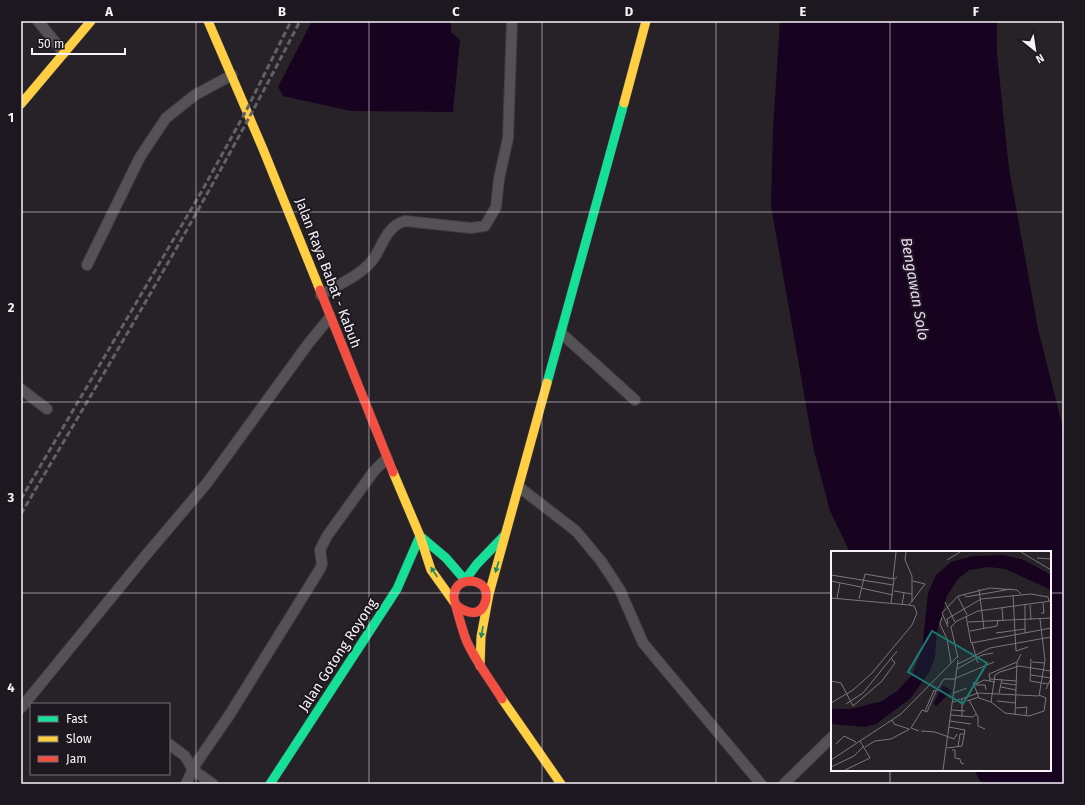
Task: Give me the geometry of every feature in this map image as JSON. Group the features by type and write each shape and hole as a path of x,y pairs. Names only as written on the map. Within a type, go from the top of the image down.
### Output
{"main road":[{"path":"21,104 91,21"},
{"name":"Jalan Raya Babat - Kabuh","path":"208,21 272,169 321,295 420,536 431,570 456,605"},
{"path":"480,666 480,644 487,599 646,21"},
{"path":"505,535 477,564 465,580 457,586 453,596 468,644 480,666 561,784"},
{"path":"420,536 446,558 465,580 471,580 481,584 487,593 487,599 482,608 473,613 463,612 456,605"},
{"name":"Jalan Gotong Royong","path":"270,784 397,588 420,536"}],"street":[{"path":"38,21 64,53"},
{"path":"321,295 363,270 376,256 383,241 396,224 405,221 471,228 486,226 496,207 499,179 508,138 512,21"},
{"path":"87,265 140,157 166,118 195,95 232,75"},
{"path":"21,708 207,483 308,344 330,317"},
{"path":"561,333 635,400"},
{"path":"21,389 47,409"},
{"path":"186,784 193,770 230,714 273,642 320,569 322,564 320,550 327,536 374,471 387,458"},
{"path":"519,487 576,531 601,561 620,590 643,643 761,784"},
{"path":"784,784 831,738"},
{"path":"170,745 185,756 193,770 213,784"}],"water":[{"path":"312,21 451,21 451,32 460,40 453,112 351,111 283,96 278,87"},
{"name":"Bengawan Solo","path":"780,21 997,21 997,54 1009,169 1038,329 1064,432 1064,784 982,784 975,771 1051,771 1051,551 850,551 830,511 814,451 771,206 773,129"}],"railway":[{"path":"21,499 203,189 247,109 291,21"},
{"path":"21,514 129,331 199,208 234,146 300,21"}],"traffic: fast":[{"path":"547,383 624,103"},
{"path":"465,580 477,564 505,535"},
{"path":"270,784 397,589 420,536"},
{"path":"420,536 446,558 465,580"}],"traffic: slow":[{"path":"21,104 91,21"},
{"path":"208,21 263,149 320,290"},
{"path":"624,103 646,21"},
{"path":"480,666 481,637 489,594 547,383"},
{"path":"393,472 420,536 431,570 456,605"},
{"path":"502,699 561,784"}],"traffic: jam":[{"path":"320,290 393,472"},
{"path":"456,605 460,608 465,611 478,612 484,605 486,599 485,589 481,584 471,581 465,582 457,586 454,598 464,635 468,644 502,699"}]}
